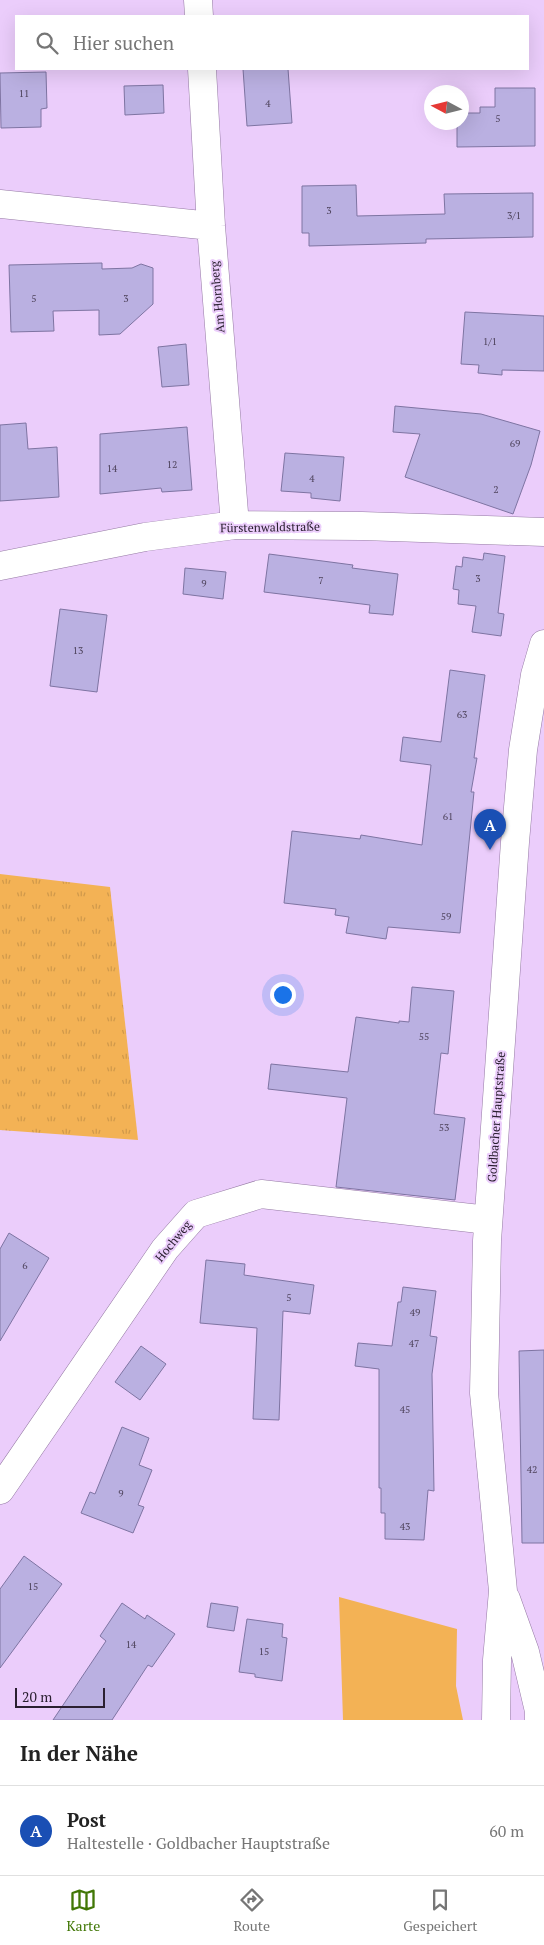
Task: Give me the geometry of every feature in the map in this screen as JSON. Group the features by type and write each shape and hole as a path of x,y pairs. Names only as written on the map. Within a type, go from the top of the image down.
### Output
{"street":[{"path":"198,0 199,15"},
{"name":"Am Hornberg","path":"202,70 211,226 236,524"},
{"path":"0,204 211,226"},
{"name":"Fürstenwaldstraße","path":"0,566 146,537 236,524 544,532"},
{"name":"Goldbacher Hauptstraße","path":"496,1720 497,1660 503,1591 484,1393 488,1220 523,750 535,675 544,644"},
{"name":"Hochweg","path":"0,1490 165,1249 196,1214 261,1194 488,1220"},
{"name":"Goldbacher Hauptstraße","path":"503,1591 525,1652 539,1711 539,1720"}],"green space":[{"path":"0,874 110,887 138,1140 0,1130"},
{"path":"339,1597 457,1629 456,1686 463,1720 343,1720"}],"building":[{"path":"243,70 288,70 292,123 247,126"},
{"path":"46,72 47,108 41,109 41,127 1,128 0,73"},
{"path":"163,85 164,113 125,115 124,86"},
{"path":"495,88 535,88 535,146 457,147 457,130 469,130 469,113 480,113 480,107 495,107"},
{"path":"356,185 357,216 445,214 444,194 533,193 533,237 426,239 426,243 309,246 309,233 302,233 302,186"},
{"path":"102,263 102,269 132,268 141,264 153,268 153,304 120,334 99,335 99,310 53,311 54,331 11,332 9,265"},
{"path":"465,312 544,316 544,371 502,370 502,375 478,373 479,365 461,364"},
{"path":"186,344 189,385 162,387 158,347"},
{"path":"395,406 481,414 540,431 531,465 513,514 405,477 420,434 393,432"},
{"path":"26,423 28,449 57,447 59,497 0,501 0,425"},
{"path":"187,427 192,490 162,492 161,488 100,494 100,434"},
{"path":"285,453 344,457 340,501 311,498 311,493 281,491"},
{"path":"484,553 505,556 498,613 504,614 501,636 472,632 476,606 458,604 459,590 453,589 456,566 462,567 463,557 483,560"},
{"path":"269,554 353,565 352,568 398,574 393,615 369,613 370,605 264,592"},
{"path":"185,568 226,572 223,599 183,594"},
{"path":"60,609 107,615 97,692 50,686"},
{"path":"450,670 485,675 474,758 477,758 471,792 474,792 460,933 388,927 386,939 346,933 349,917 335,915 336,909 284,903 292,831 360,839 361,835 422,845 431,765 400,761 403,737 441,742"},
{"path":"412,987 454,991 448,1054 441,1053 434,1114 465,1118 455,1200 336,1187 347,1098 268,1089 271,1064 348,1072 356,1017 399,1023 399,1021 409,1022"},
{"path":"9,1233 49,1258 0,1341 0,1249"},
{"path":"206,1260 245,1264 244,1275 314,1285 310,1314 283,1311 279,1420 253,1419 257,1328 200,1323"},
{"path":"403,1287 436,1291 430,1336 437,1337 432,1374 434,1491 428,1490 424,1540 385,1539 385,1513 381,1513 381,1488 379,1488 379,1369 355,1366 358,1343 392,1346 398,1302 401,1302"},
{"path":"141,1346 166,1364 140,1400 115,1382"},
{"path":"544,1350 544,1543 522,1543 519,1351"},
{"path":"122,1427 149,1438 139,1465 152,1470 138,1505 144,1507 133,1533 81,1513 90,1492 95,1494"},
{"path":"24,1556 62,1584 0,1668 0,1589"},
{"path":"122,1603 145,1619 147,1615 175,1634 152,1667 148,1665 112,1720 53,1720 106,1641 100,1636"},
{"path":"211,1603 238,1607 234,1631 207,1627"},
{"path":"247,1619 283,1624 282,1637 287,1638 282,1681 255,1677 255,1674 239,1672"}],"place":[{"name":"Post","path":"490,850"}]}
